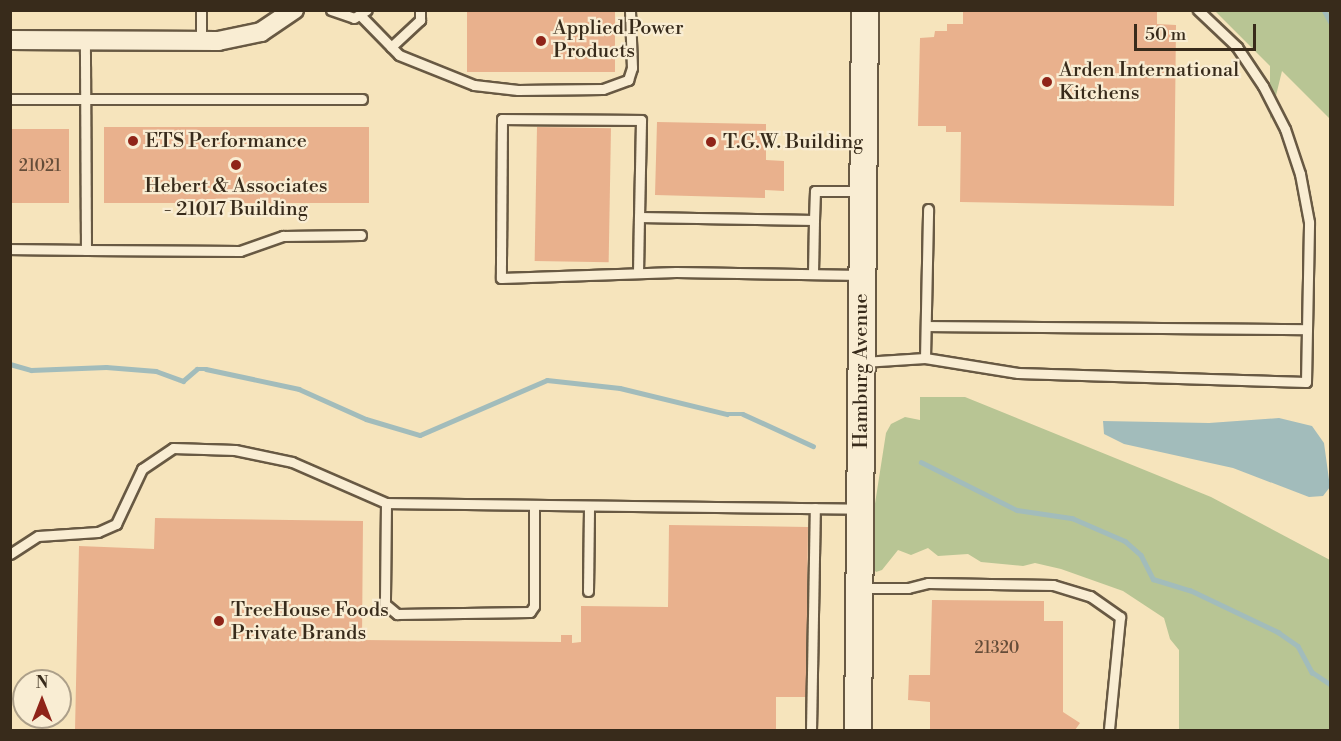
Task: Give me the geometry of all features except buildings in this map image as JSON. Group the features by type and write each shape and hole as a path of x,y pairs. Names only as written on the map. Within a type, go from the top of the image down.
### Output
{"street":[{"path":"10,40 201,41 251,36 294,10"},
{"name":"Hamburg Avenue","path":"858,730 865,10"}],"lane":[{"path":"201,10 201,41"},
{"path":"332,10 340,16 364,13 399,55 474,86 518,90 603,89 628,80 632,68 630,10"},
{"path":"391,47 420,20 420,10"},
{"path":"861,362 925,358 1018,373 1306,382 1309,222 1288,138 1263,86 1237,47 1198,10"},
{"path":"85,40 86,250"},
{"path":"10,99 362,99"},
{"path":"638,273 640,120 502,118 501,278 638,273 862,275"},
{"path":"813,273 814,190 863,191"},
{"path":"925,358 928,209"},
{"path":"639,217 814,220"},
{"path":"10,249 240,251 283,236 361,235"},
{"path":"927,326 1307,329"},
{"path":"10,554 38,536 98,532 116,524 142,469 173,448 235,450 292,462 386,503 534,507 860,509"},
{"path":"386,503 385,603 397,614 530,612 534,606 534,507"},
{"path":"588,591 589,507"},
{"path":"811,730 815,508"},
{"path":"860,588 908,588 928,583 1053,585 1090,597 1120,617 1109,730"}],"green space":[{"path":"1215,11 1330,11 1330,119 1282,71 1270,120 1270,66"},
{"path":"920,397 965,397 1211,497 1330,560 1330,730 1179,730 1179,650 1170,639 1164,618 1123,591 1061,569 1035,563 1023,566 981,562 968,554 938,556 928,548 911,555 898,550 882,570 876,572 872,567 872,523 886,433 891,424 905,417 920,420"}],"water":[{"path":"1279,418 1312,426 1324,443 1330,487 1323,496 1309,497 1233,468 1124,444 1104,434 1103,421 1209,423"}],"waterway":[{"path":"1324,10 1330,21"},
{"path":"10,364 31,370 106,367 156,371 183,381 197,369 206,369 299,389 366,419 420,435 547,380 620,388 727,414 743,414 813,446"},
{"path":"921,462 1017,510 1072,518 1125,541 1141,555 1153,579 1190,590 1278,632 1298,646 1312,672 1330,684"}],"place":[{"name":"Applied Power Products","path":"541,41"},
{"name":"Arden International Kitchens","path":"1047,82"},
{"name":"ETS Performance","path":"133,141"},
{"name":"T.G.W. Building","path":"711,142"},
{"name":"Hebert & Associates - 21017 Building","path":"236,165"},
{"name":"TreeHouse Foods Private Brands","path":"219,621"}]}
